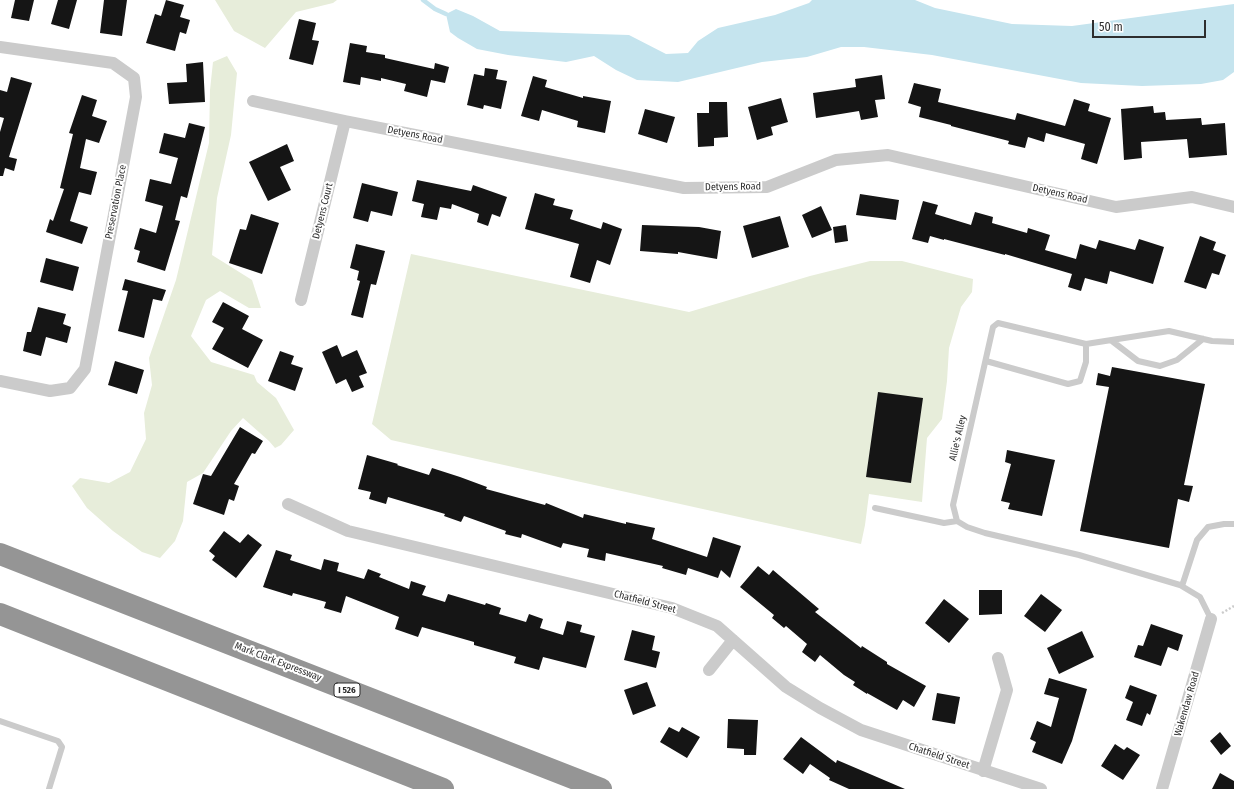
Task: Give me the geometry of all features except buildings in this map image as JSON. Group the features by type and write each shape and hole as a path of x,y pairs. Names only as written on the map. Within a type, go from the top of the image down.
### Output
{"highway":[{"name":"Mark Clark Expressway","path":"4,556 601,789"},
{"path":"0,614 443,789"}],"street":[{"name":"Preservation Place","path":"0,47 113,63 134,78 136,97 85,369 70,388 50,391 0,381"},
{"name":"Detyens Road","path":"253,101 345,121 684,188 767,187 836,160 888,155 1116,207 1192,197 1234,207"},
{"name":"Detyens Court","path":"301,300 345,121"},
{"name":"Chatfield Street","path":"288,504 348,531 672,608 717,626 786,687 820,708 861,730 1041,789"},
{"name":"Wakendaw Road","path":"1162,789 1211,619"},
{"path":"709,670 733,640"},
{"path":"984,771 1007,690 998,658"}],"lane":[{"name":"Allie's Alley","path":"957,521 953,505 993,327 998,323 1086,344 1169,331 1212,341 1234,342"},
{"path":"1112,341 1138,361 1160,366 1177,360 1203,339"},
{"path":"986,361 1068,384 1080,381 1086,362 1086,344"},
{"path":"875,508 944,523 957,521 967,527 985,533 1079,555 1182,586 1200,597 1211,619"},
{"path":"1182,586 1197,540 1208,527 1234,524"},
{"path":"0,720 58,741 62,747 49,789"}],"green space":[{"path":"215,0 337,0 333,3 296,12 265,48 234,31"},
{"path":"227,56 237,73 231,135 217,198 212,255 252,280 261,308 249,308 220,291 206,300 191,336 211,362 254,375 257,382 276,398 294,430 281,445 275,448 243,418 231,431 203,473 187,482 183,521 175,541 160,558 142,552 113,531 87,508 72,486 80,478 109,483 130,472 146,439 144,413 152,385 149,358 176,280 209,143 210,90 213,62"},
{"path":"411,254 689,312 810,276 870,261 902,261 973,279 972,292 961,307 949,348 947,381 942,419 927,438 922,502 869,494 861,544 391,440 372,424"}],"water":[{"path":"812,0 915,0 935,8 1012,24 1072,26 1234,4 1234,72 1223,80 1201,84 1142,86 1081,83 932,55 864,47 841,47 807,57 762,62 678,82 637,80 616,70 594,56 566,62 508,55 477,49 450,32 446,14 456,9 473,16 500,31 629,35 666,54 688,53 698,41 718,28 775,15 809,3"}],"waterway":[{"path":"423,0 435,9 446,14"}]}
